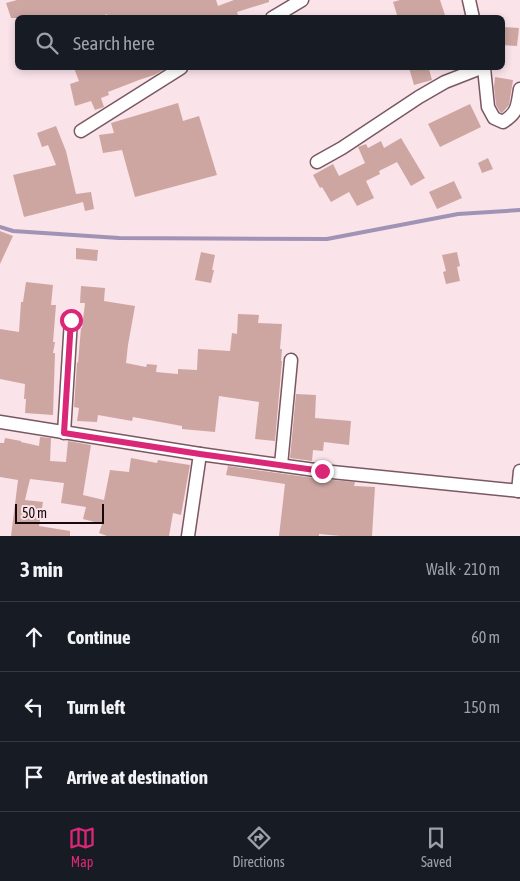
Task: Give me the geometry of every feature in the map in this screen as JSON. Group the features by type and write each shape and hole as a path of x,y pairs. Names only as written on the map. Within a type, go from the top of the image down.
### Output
{"street":[{"path":"277,15 302,0"},
{"path":"469,0 473,15"},
{"path":"81,131 178,70"},
{"path":"317,162 360,137 445,82 477,70"},
{"path":"482,70 488,107 494,118 503,122 513,116 520,90"},
{"path":"64,433 71,320"},
{"path":"281,465 291,360"},
{"path":"0,422 200,454 332,472 519,491 520,471"},
{"path":"188,536 200,454"}],"building":[{"path":"17,0 216,0 218,6 234,0 269,0 269,2 237,12 238,15 15,15 15,18 11,18 6,3"},
{"path":"400,0 440,0 445,15 397,15 393,2"},
{"path":"505,27 519,28 517,46 505,45"},
{"path":"75,70 163,70 108,92 109,95 101,98 104,107 95,110 91,101 75,106 70,84 79,81"},
{"path":"410,70 429,70 432,80 414,85"},
{"path":"495,77 513,80 509,105 502,113 496,105"},
{"path":"178,103 183,121 199,116 217,175 135,197 122,150 103,153 99,135 114,133 111,123"},
{"path":"470,104 481,127 440,147 428,124"},
{"path":"56,126 66,151 76,194 91,192 94,209 85,211 83,202 24,217 13,175 56,165 48,145 42,147 37,133"},
{"path":"401,138 425,178 411,186 397,162 379,171 380,174 366,181 374,198 357,206 349,192 331,202 313,175 333,164 339,176 365,163 358,147 366,144 368,148 381,141 384,148"},
{"path":"488,158 493,169 482,173 478,163"},
{"path":"454,181 462,198 437,209 429,192"},
{"path":"0,231 13,236 0,264"},
{"path":"76,248 98,250 97,261 76,259"},
{"path":"201,252 215,255 211,283 195,280"},
{"path":"457,252 460,266 457,267 460,281 446,284 443,272 446,271 442,255"},
{"path":"26,282 53,285 51,305 56,305 53,342 55,342 53,353 55,353 53,415 25,413 25,384 0,379 0,329 19,332 21,302 23,302"},
{"path":"81,286 105,288 104,301 135,306 126,363 146,367 147,364 157,365 156,372 178,374 178,369 197,370 198,349 230,351 232,333 237,334 238,314 259,315 258,323 282,324 280,349 282,349 282,361 275,441 255,439 259,402 219,396 215,432 182,429 182,426 133,417 132,421 98,415 97,422 77,421 79,408 74,407 77,362 85,303 80,303"},
{"path":"296,394 316,395 315,418 351,421 349,445 324,442 323,451 313,450 312,461 290,458"},
{"path":"40,437 51,438 50,461 66,462 68,441 91,445 83,495 104,500 110,470 129,472 131,458 157,463 158,460 190,465 181,515 173,513 169,536 107,536 99,533 102,524 83,519 86,507 61,503 64,483 30,479 25,500 43,502 39,526 70,531 70,536 11,536 18,480 0,477 0,443 4,443 5,438 39,446"},
{"path":"228,466 355,482 354,486 375,487 372,536 319,534 319,536 279,536 285,484 226,475"}],"waterway":[{"path":"0,227 13,231 119,238 327,239 458,214 520,210"}],"route":[{"path":"71,320 64,433 322,471"}]}
